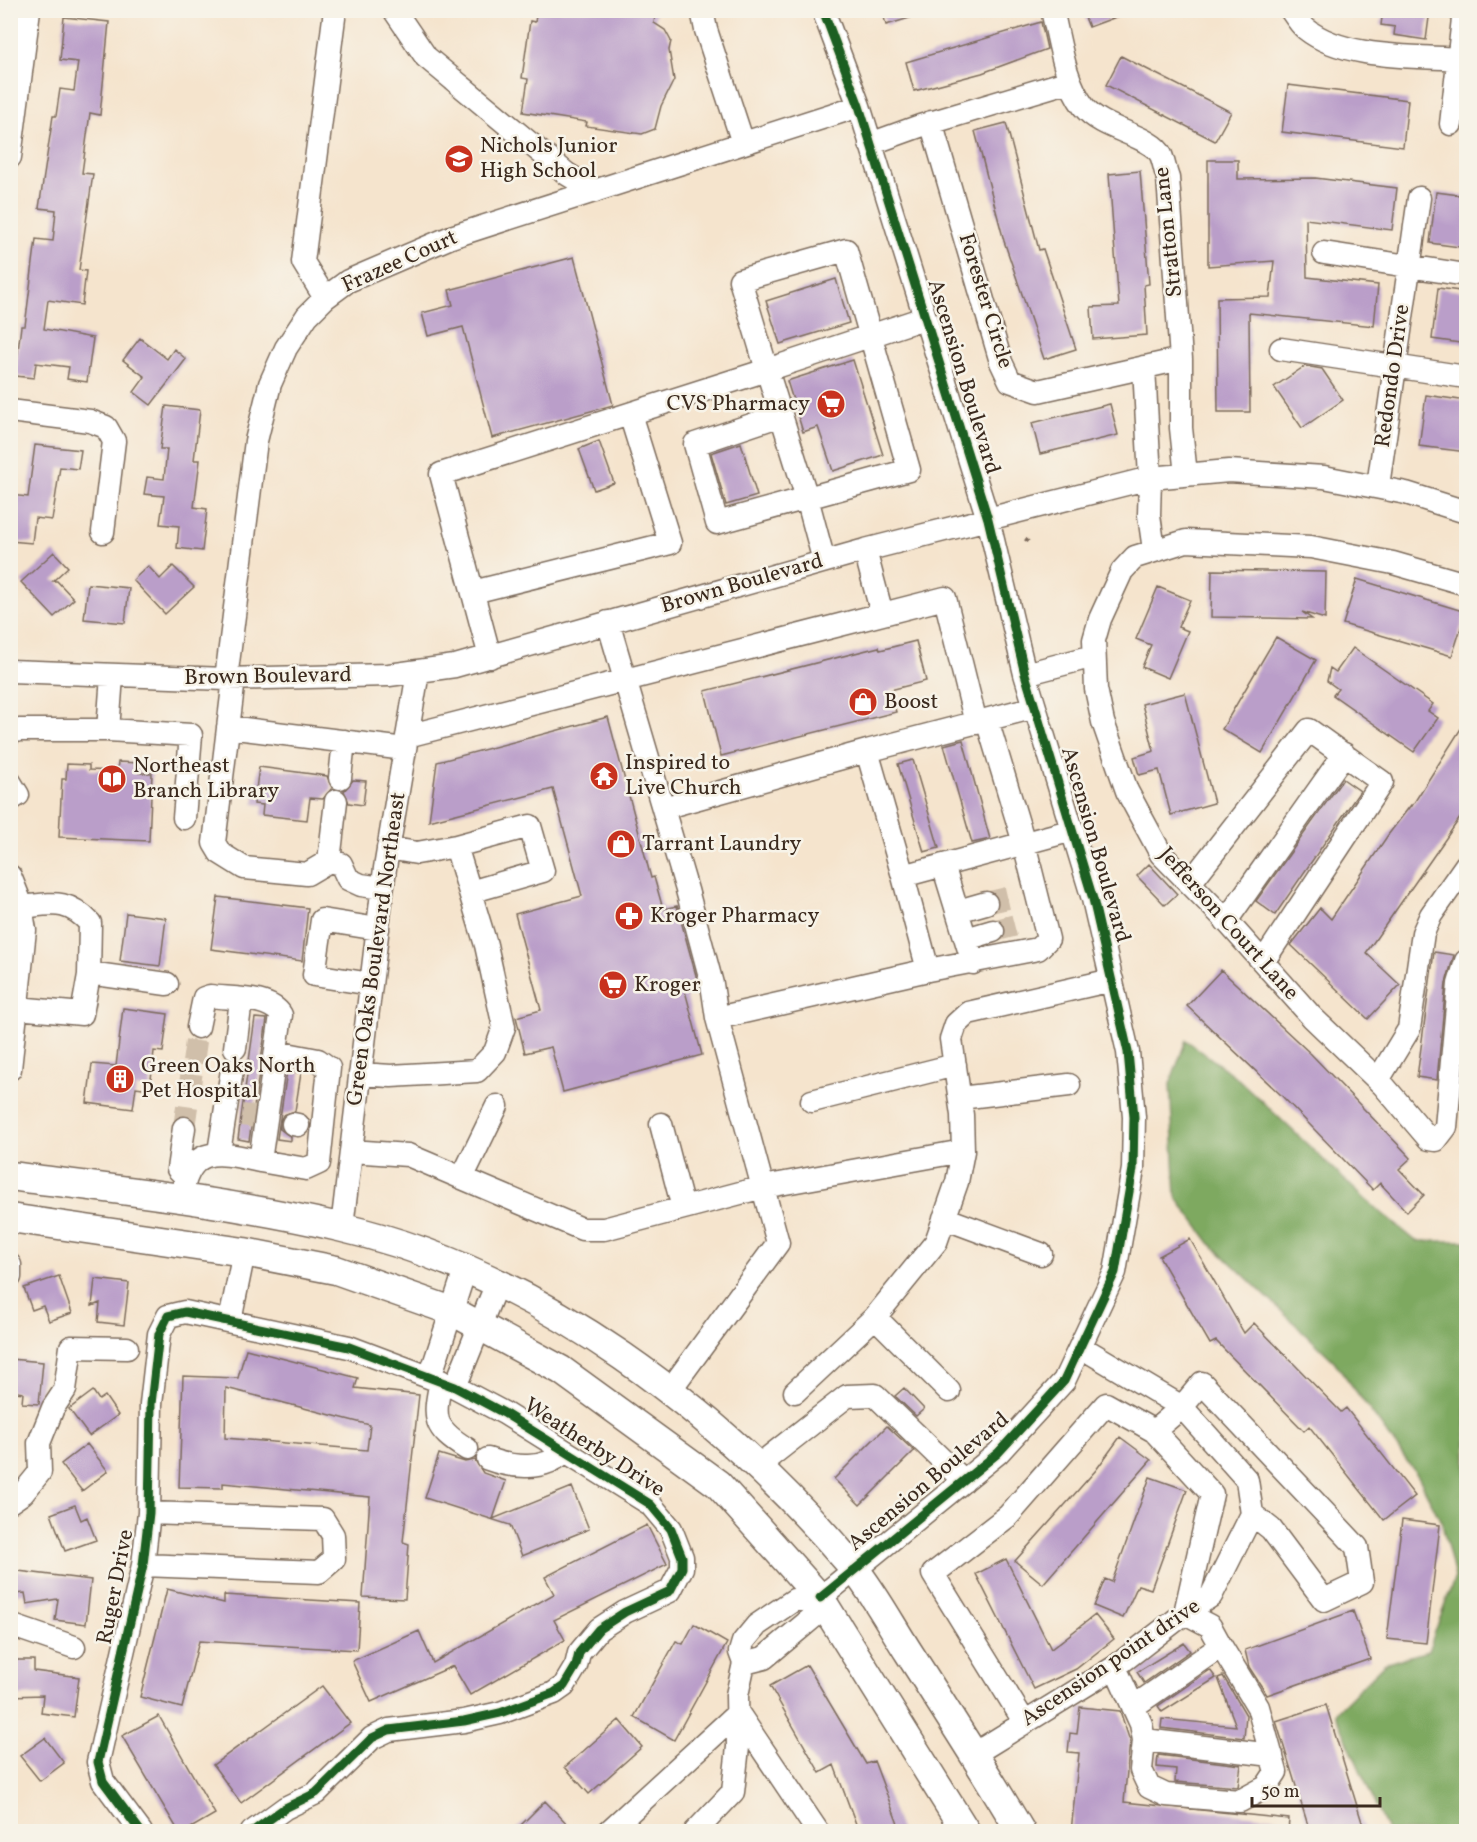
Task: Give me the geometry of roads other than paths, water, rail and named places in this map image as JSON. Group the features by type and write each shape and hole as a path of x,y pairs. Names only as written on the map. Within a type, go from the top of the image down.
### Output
{"main road":[{"path":"10,1176 183,1187 238,1206 342,1227 416,1250 498,1283 560,1317 634,1363 670,1390 759,1465 855,1570 974,1754 1021,1832"},
{"path":"10,1218 244,1252 336,1270 452,1311 561,1370 718,1484 820,1598 966,1832"}],"street":[{"path":"10,157 29,10"},
{"path":"325,298 303,262 335,10"},
{"path":"394,10 426,57 567,174 594,191"},
{"path":"702,10 706,30 743,143"},
{"name":"Ascension Boulevard","path":"820,1598 999,1453 1048,1402 1064,1381 1115,1272 1133,1169 1134,1116 1128,1052 1094,899 1025,674 988,519 859,106 823,10"},
{"name":"Stratton Lane","path":"1052,10 1070,81 1085,108 1118,131 1147,141 1161,155 1168,178 1181,359 1181,428 1186,475"},
{"path":"1291,10 1304,27 1315,35 1352,49 1460,59"},
{"path":"1451,124 1464,10"},
{"path":"870,144 925,124 1070,81"},
{"name":"Frazee Court","path":"329,861 307,874 244,868 220,853 214,843 228,727 230,679 256,441 270,384 286,348 307,316 348,280 401,256 451,237 859,106"},
{"name":"Forester Circle","path":"925,124 1001,362 1010,381 1038,391 1133,369"},
{"name":"Redondo Drive","path":"1378,486 1419,198"},
{"path":"781,415 695,444 717,523 807,498 909,470 846,250 740,280 807,498 824,561"},
{"path":"1324,253 1467,275"},
{"path":"490,657 441,474 630,414 769,377 871,343 924,318"},
{"path":"1281,349 1467,377"},
{"path":"1154,550 1149,515 1150,478 1133,369 1181,359"},
{"path":"10,411 90,421 106,426 114,441 103,532"},
{"path":"472,592 670,543 630,414"},
{"name":"Brown Boulevard","path":"10,671 230,679 418,672 490,657 824,561 1150,478 1229,471 1285,473 1378,486 1467,512"},
{"name":"Jefferson Court Lane","path":"1467,584 1393,562 1311,547 1186,541 1135,556 1122,571 1100,620 1094,640 1096,689 1103,722 1127,790 1161,854 1226,921 1312,1017 1378,1080 1429,1139 1436,1140 1441,1137 1446,1127 1459,984 1467,961"},
{"path":"865,550 882,614"},
{"path":"228,727 344,741 406,742 626,680 945,598 982,721 1024,843 1026,893 1034,920 1048,939 1038,949 928,970 717,1018"},
{"path":"608,622 712,984 717,1018 778,1243 670,1390"},
{"path":"1025,674 1094,656"},
{"name":"Green Oaks Boulevard Northeast","path":"342,1227 382,888 418,672"},
{"path":"108,730 112,676"},
{"path":"663,808 1035,707"},
{"path":"10,733 19,729 108,730 191,735 184,818"},
{"path":"1190,883 1309,730 1382,782 1263,962"},
{"path":"340,778 344,741"},
{"path":"867,751 928,970"},
{"path":"1226,921 1344,754"},
{"path":"10,782 18,795 10,800"},
{"path":"336,801 329,861 341,864 348,879 361,885 382,888"},
{"path":"388,848 417,853 456,846 530,826 543,871 470,892"},
{"path":"903,876 1072,830"},
{"path":"360,1074 391,1076 477,1071 495,1052 504,1027 486,945 456,846"},
{"path":"943,865 973,963"},
{"path":"1378,1080 1409,1029 1423,933 1431,915 1467,865"},
{"path":"10,876 21,907 25,930 10,1069"},
{"path":"17,1008 82,1014 89,973 90,923 79,911 60,903 21,907"},
{"path":"958,911 986,903"},
{"path":"371,984 315,975 322,920 378,929"},
{"path":"966,939 993,932"},
{"path":"89,973 167,984"},
{"path":"795,1392 875,1317 936,1242 957,1182 963,1151 960,1098 951,1039 957,1024 968,1013 1112,980"},
{"path":"198,1027 201,1004 204,998 210,996 264,1003 277,1008 281,1015 276,1052 277,1121 261,1161"},
{"path":"219,1152 306,1169 319,1163 277,1121 234,1059 241,1000"},
{"path":"183,1187 198,1161 277,1121 329,1068 318,1060 276,1052"},
{"path":"812,1101 955,1065"},
{"path":"960,1098 1069,1085"},
{"path":"462,1178 496,1106"},
{"path":"277,1121 333,1118 354,1120"},
{"path":"661,1124 683,1208"},
{"path":"183,1187 178,1169 184,1128"},
{"path":"351,1151 408,1155 582,1229 604,1229 763,1187 963,1151"},
{"path":"944,1218 1041,1254"},
{"path":"230,1321 244,1252"},
{"path":"10,1264 10,1277"},
{"path":"465,1270 452,1311 436,1408 437,1423 448,1437 467,1449"},
{"path":"442,1382 480,1326 498,1283"},
{"name":"Weatherby Drive","path":"159,1334 163,1322 176,1313 185,1312 349,1347 442,1382 504,1413 650,1504 671,1529 682,1557 682,1568 670,1591 625,1612 599,1629 579,1653 576,1666 564,1686 554,1693 500,1713 464,1721 389,1730 372,1738 316,1793 285,1808 252,1832"},
{"path":"875,1317 949,1390"},
{"name":"Ruger Drive","path":"141,1832 103,1781 98,1762 143,1565 149,1513 152,1404 159,1334"},
{"path":"10,1502 23,1493 39,1472 39,1443 53,1408 65,1390 71,1347 127,1348"},
{"path":"1081,1347 1182,1407 1247,1480 1252,1514 1271,1529 1324,1600 1362,1582 1357,1547 1202,1383 1182,1407 1154,1431"},
{"path":"759,1465 847,1396 875,1395 964,1481"},
{"path":"1025,1723 933,1574 1008,1516 1106,1404 1154,1431 1212,1494 1185,1613 1210,1626 1258,1707 1274,1764 1266,1787 1240,1801 1166,1795 1149,1787 1141,1770 1144,1740 1133,1707 1115,1667"},
{"path":"488,1459 520,1466 541,1465 556,1460 564,1452"},
{"path":"143,1565 319,1572 334,1559 333,1535 323,1519 149,1513"},
{"name":"Ascension point drive","path":"974,1754 1115,1667 1211,1596 1252,1514"},
{"path":"695,1832 733,1792 738,1748 736,1695 744,1663 764,1658 800,1629 817,1614 820,1598"},
{"path":"10,1625 74,1647"},
{"path":"1133,1707 1221,1646"},
{"path":"608,1832 738,1713"},
{"path":"738,1713 818,1832"},
{"path":"1144,1740 1274,1764"}],"tunnel":[{"path":"986,903 1016,896"},
{"path":"993,931 1024,923"},
{"path":"184,1128 198,1027"},
{"path":"242,1115 257,1117"}],"place":[{"name":"Nichols Junior High School","path":"459,159"},
{"name":"CVS Pharmacy","path":"831,404"},
{"name":"Boost","path":"863,702"},
{"name":"Inspired to Live Church","path":"604,776"},
{"name":"Northeast Branch Library","path":"112,779"},
{"name":"Tarrant Laundry","path":"621,844"},
{"name":"Kroger Pharmacy","path":"629,916"},
{"name":"Kroger","path":"613,985"},
{"name":"Green Oaks North Pet Hospital","path":"120,1079"}]}
